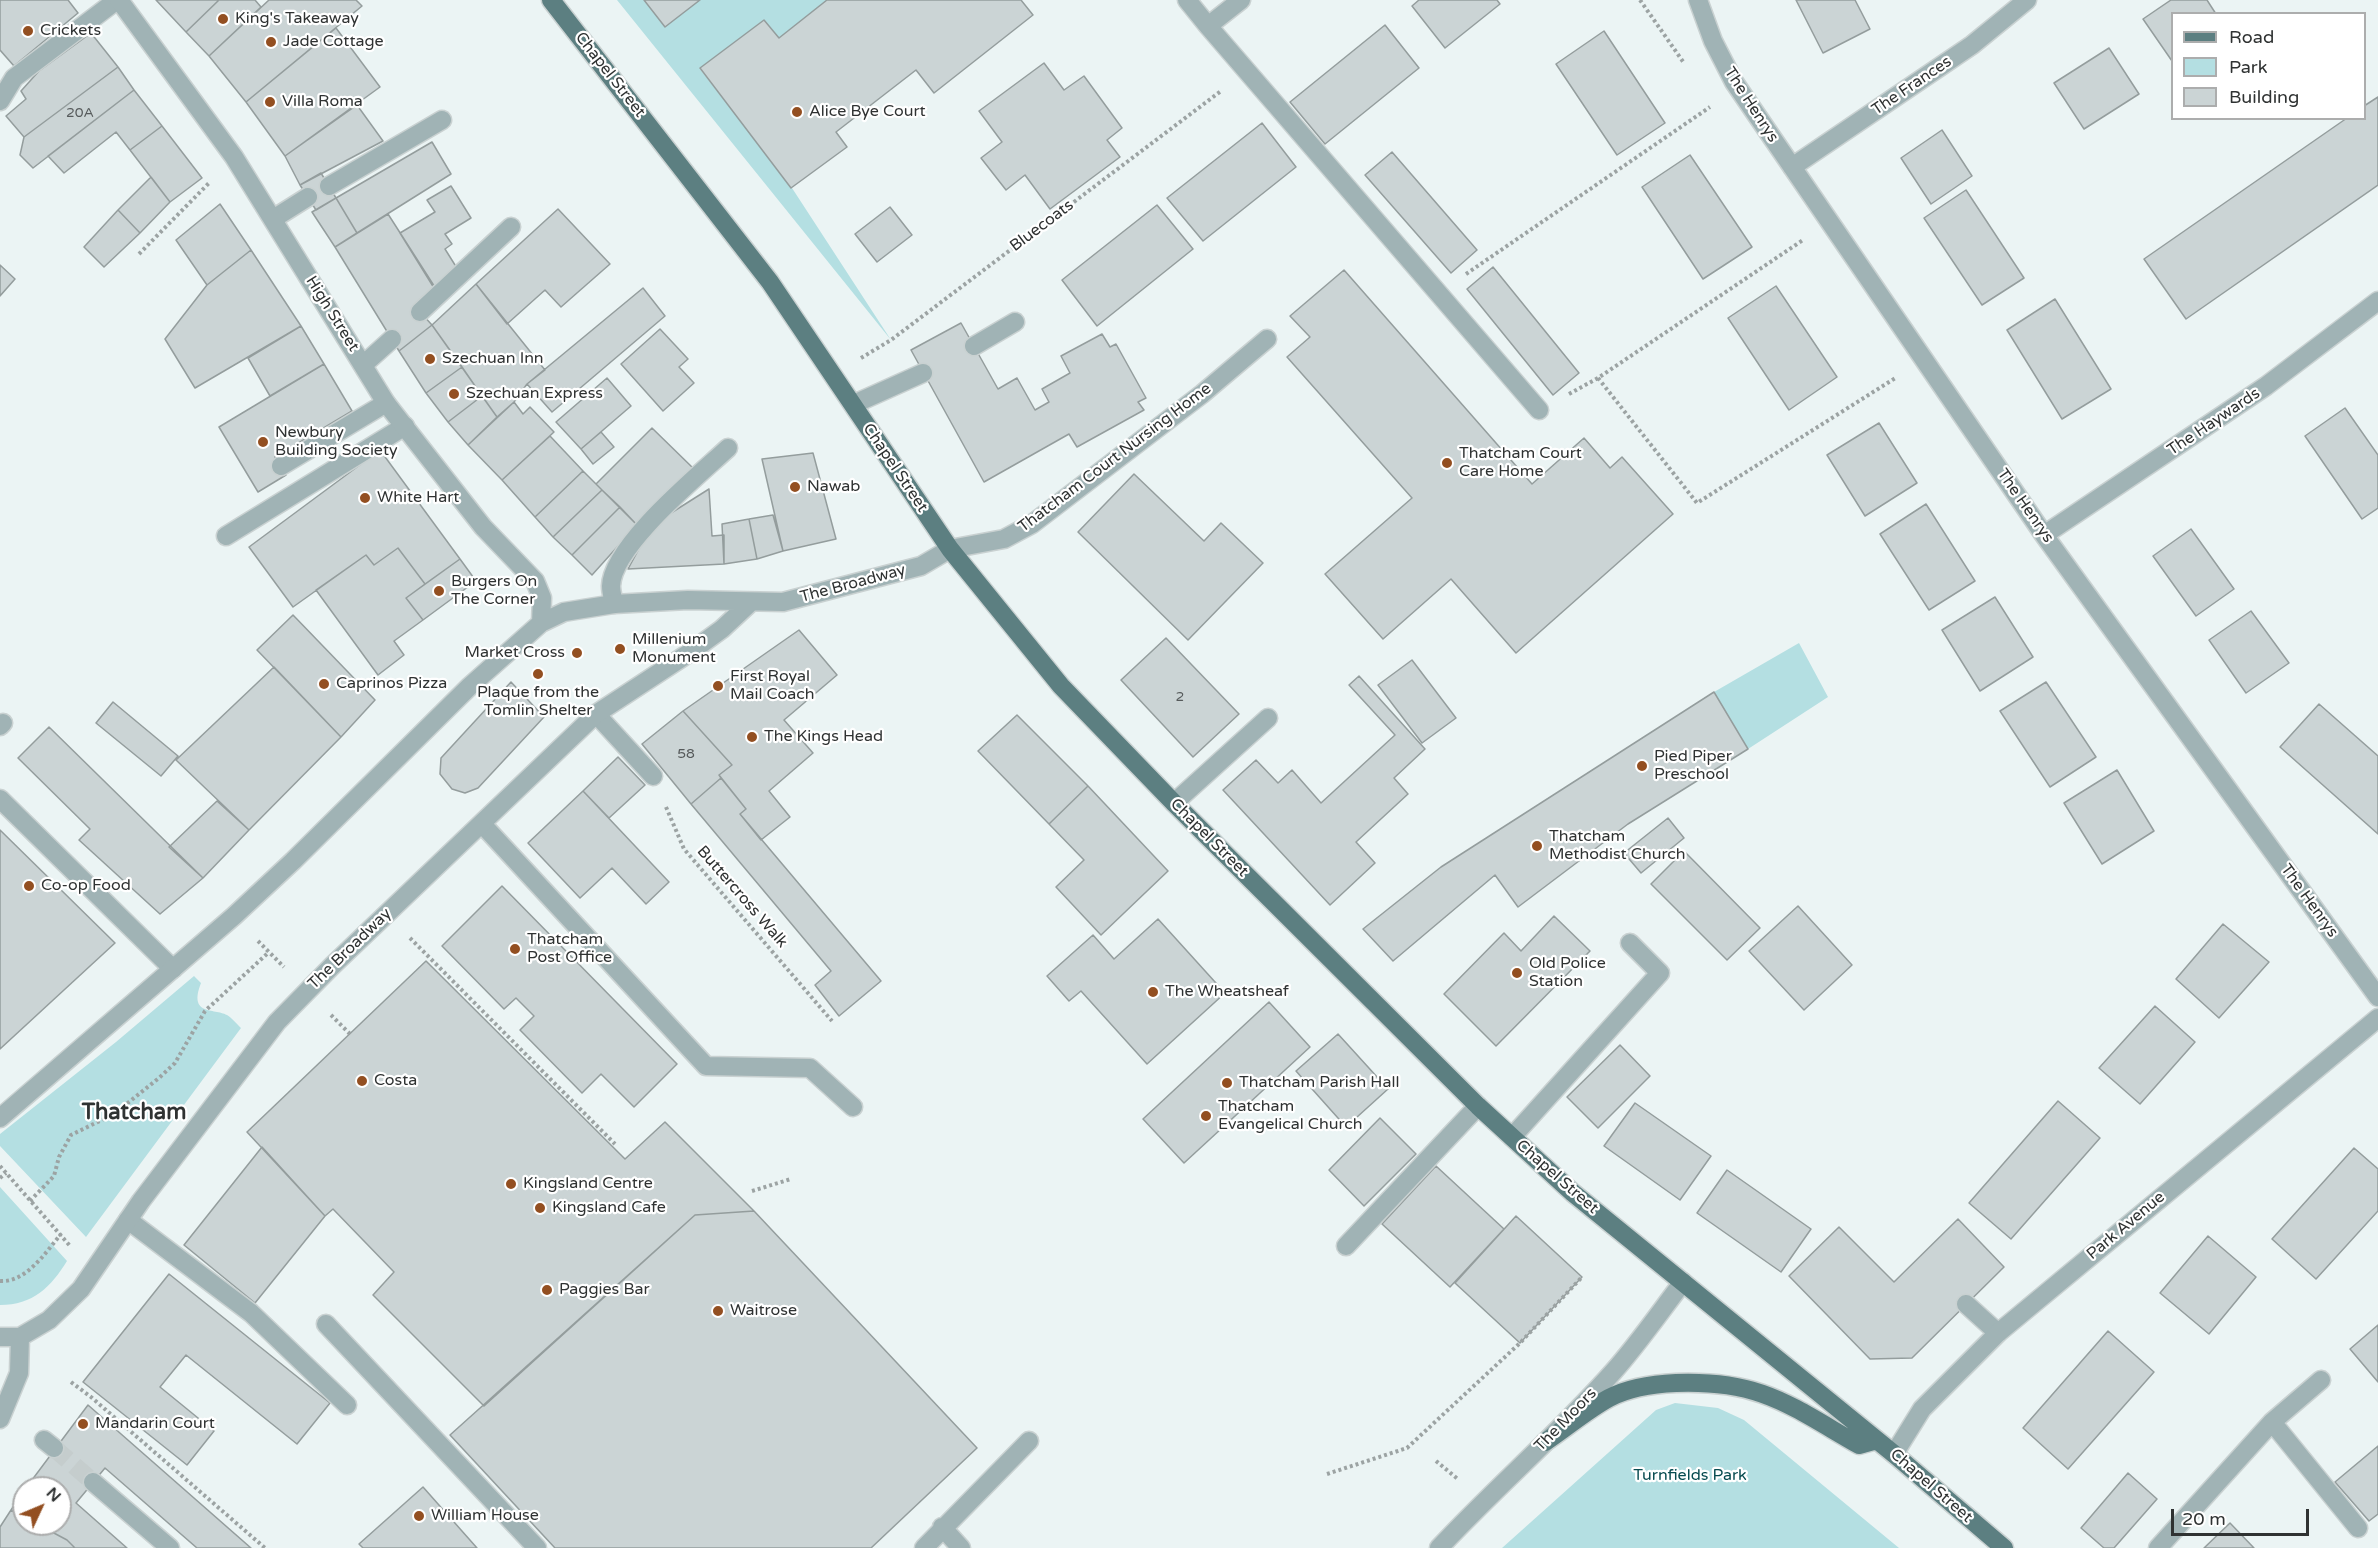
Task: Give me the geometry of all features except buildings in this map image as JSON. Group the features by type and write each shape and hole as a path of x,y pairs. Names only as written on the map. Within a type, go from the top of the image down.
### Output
{"main road":[{"name":"Chapel Street","path":"551,0 702,192 835,374 897,473 950,549 1061,686 1174,803 1478,1106 1573,1193 1894,1454 2004,1548"},
{"path":"1545,1443 1608,1398 1630,1389 1686,1383 1740,1386 1760,1391 1804,1411 1859,1445 1877,1440"}],"street":[{"path":"0,101 14,78 118,0"},
{"name":"High Street","path":"118,0 234,157 386,403 483,527 535,581 542,598 541,623"},
{"path":"1187,0 1246,72 1539,410"},
{"path":"1208,26 1241,0"},
{"name":"The Henrys","path":"1698,0 1713,41 1734,82 2044,535 2378,997"},
{"name":"The Frances","path":"1792,167 1972,45 2027,0"},
{"path":"329,186 442,120"},
{"path":"273,219 308,197"},
{"path":"420,312 511,227"},
{"name":"The Haywards","path":"2044,535 2266,386 2378,301"},
{"path":"974,346 1016,322"},
{"path":"363,365 392,339"},
{"name":"Thatcham Court Nursing Home","path":"950,549 1004,539 1032,524 1202,394 1267,339"},
{"path":"854,404 923,373"},
{"path":"281,466 386,403"},
{"path":"226,536 405,426"},
{"path":"614,604 611,584 623,557 644,527 728,448"},
{"name":"The Broadway","path":"0,1118 234,916 470,686 541,623 564,612 614,604 688,600 783,602 921,566 950,549"},
{"name":"The Broadway","path":"20,1337 49,1320 81,1289 128,1220 277,1022 354,945 596,714 689,653 752,602"},
{"path":"596,714 653,776"},
{"path":"1174,803 1268,718"},
{"path":"0,799 173,969"},
{"path":"482,824 706,1066 810,1068 853,1107"},
{"path":"1512,1137 1660,973 1630,943"},
{"name":"Park Avenue","path":"1894,1454 1922,1409 1998,1333 2378,1018"},
{"path":"1346,1246 1478,1106"},
{"path":"128,1220 251,1313 346,1405"},
{"name":"The Moors","path":"1439,1548 1483,1500 1545,1443 1613,1372 1683,1282"},
{"path":"1966,1304 1998,1333"},
{"path":"326,1324 537,1548"},
{"path":"0,1337 20,1337 19,1373 0,1419"},
{"path":"2158,1548 2272,1422 2321,1380"},
{"path":"2272,1422 2358,1528"},
{"path":"924,1548 942,1527 1029,1441"},
{"path":"93,1482 170,1548"},
{"path":"942,1527 961,1548"}],"path":[{"name":"Bluecoats","path":"835,374 891,340 1246,72"},
{"path":"1437,293 1713,105"},
{"path":"139,254 234,157"},
{"path":"1539,410 1598,378 1806,238"},
{"path":"1598,378 1697,503 1902,374"},
{"name":"Buttercross Walk","path":"653,776 684,849 832,1021"},
{"path":"234,916 292,976"},
{"path":"409,937 615,1144"},
{"path":"30,1201 54,1176 58,1157 71,1136 114,1114 159,1078 175,1063 206,1011 269,952"},
{"path":"330,1014 350,1034"},
{"path":"0,1166 75,1251"},
{"path":"0,1178 6,1173"},
{"path":"752,1191 791,1179"},
{"path":"0,1281 12,1281 27,1271 61,1234"},
{"path":"1327,1474 1407,1449 1520,1343 1582,1277"},
{"path":"71,1382 265,1548"}],"green space":[{"path":"617,0 827,0 779,38 764,20 700,69 792,188 891,340"},
{"path":"1799,643 1828,697 1748,749 1714,692"},
{"path":"194,976 201,983 198,994 200,1006 227,1015 241,1028 86,1237 0,1146 0,1134 116,1042"},
{"path":"0,1187 67,1261 40,1293 22,1302 0,1305"},
{"name":"Turnfields Park","path":"1675,1403 1718,1408 1744,1420 1899,1548 1502,1548 1656,1410"}],"tunnel":[{"path":"54,1448 93,1482"}],"place":[{"name":"King's Takeaway","path":"223,19"},
{"name":"Crickets","path":"28,31"},
{"name":"Jade Cottage","path":"271,42"},
{"name":"Villa Roma","path":"270,102"},
{"name":"Alice Bye Court","path":"797,112"},
{"name":"Szechuan Inn","path":"430,359"},
{"name":"Szechuan Express","path":"454,394"},
{"name":"Newbury Building Society","path":"263,442"},
{"name":"Thatcham Court Care Home","path":"1447,463"},
{"name":"Nawab","path":"795,487"},
{"name":"White Hart","path":"365,498"},
{"name":"Burgers On The Corner","path":"439,591"},
{"name":"Millenium Monument","path":"620,649"},
{"name":"Market Cross","path":"577,653"},
{"name":"Plaque from the Tomlin Shelter","path":"538,674"},
{"name":"Caprinos Pizza","path":"324,684"},
{"name":"First Royal Mail Coach","path":"718,686"},
{"name":"The Kings Head","path":"752,737"},
{"name":"Pied Piper Preschool","path":"1642,766"},
{"name":"Thatcham Methodist Church","path":"1537,846"},
{"name":"Co-op Food","path":"29,886"},
{"name":"Thatcham Post Office","path":"515,949"},
{"name":"Old Police Station","path":"1517,973"},
{"name":"The Wheatsheaf","path":"1153,992"},
{"name":"Costa","path":"362,1081"},
{"name":"Thatcham Parish Hall","path":"1227,1083"},
{"name":"Thatcham Evangelical Church","path":"1206,1116"},
{"name":"Kingsland Centre","path":"511,1184"},
{"name":"Kingsland Cafe","path":"540,1208"},
{"name":"Paggies Bar","path":"547,1290"},
{"name":"Waitrose","path":"718,1311"},
{"name":"Mandarin Court","path":"83,1424"},
{"name":"William House","path":"419,1516"}],"district":[{"name":"Thatcham","path":"134,1113"}]}
